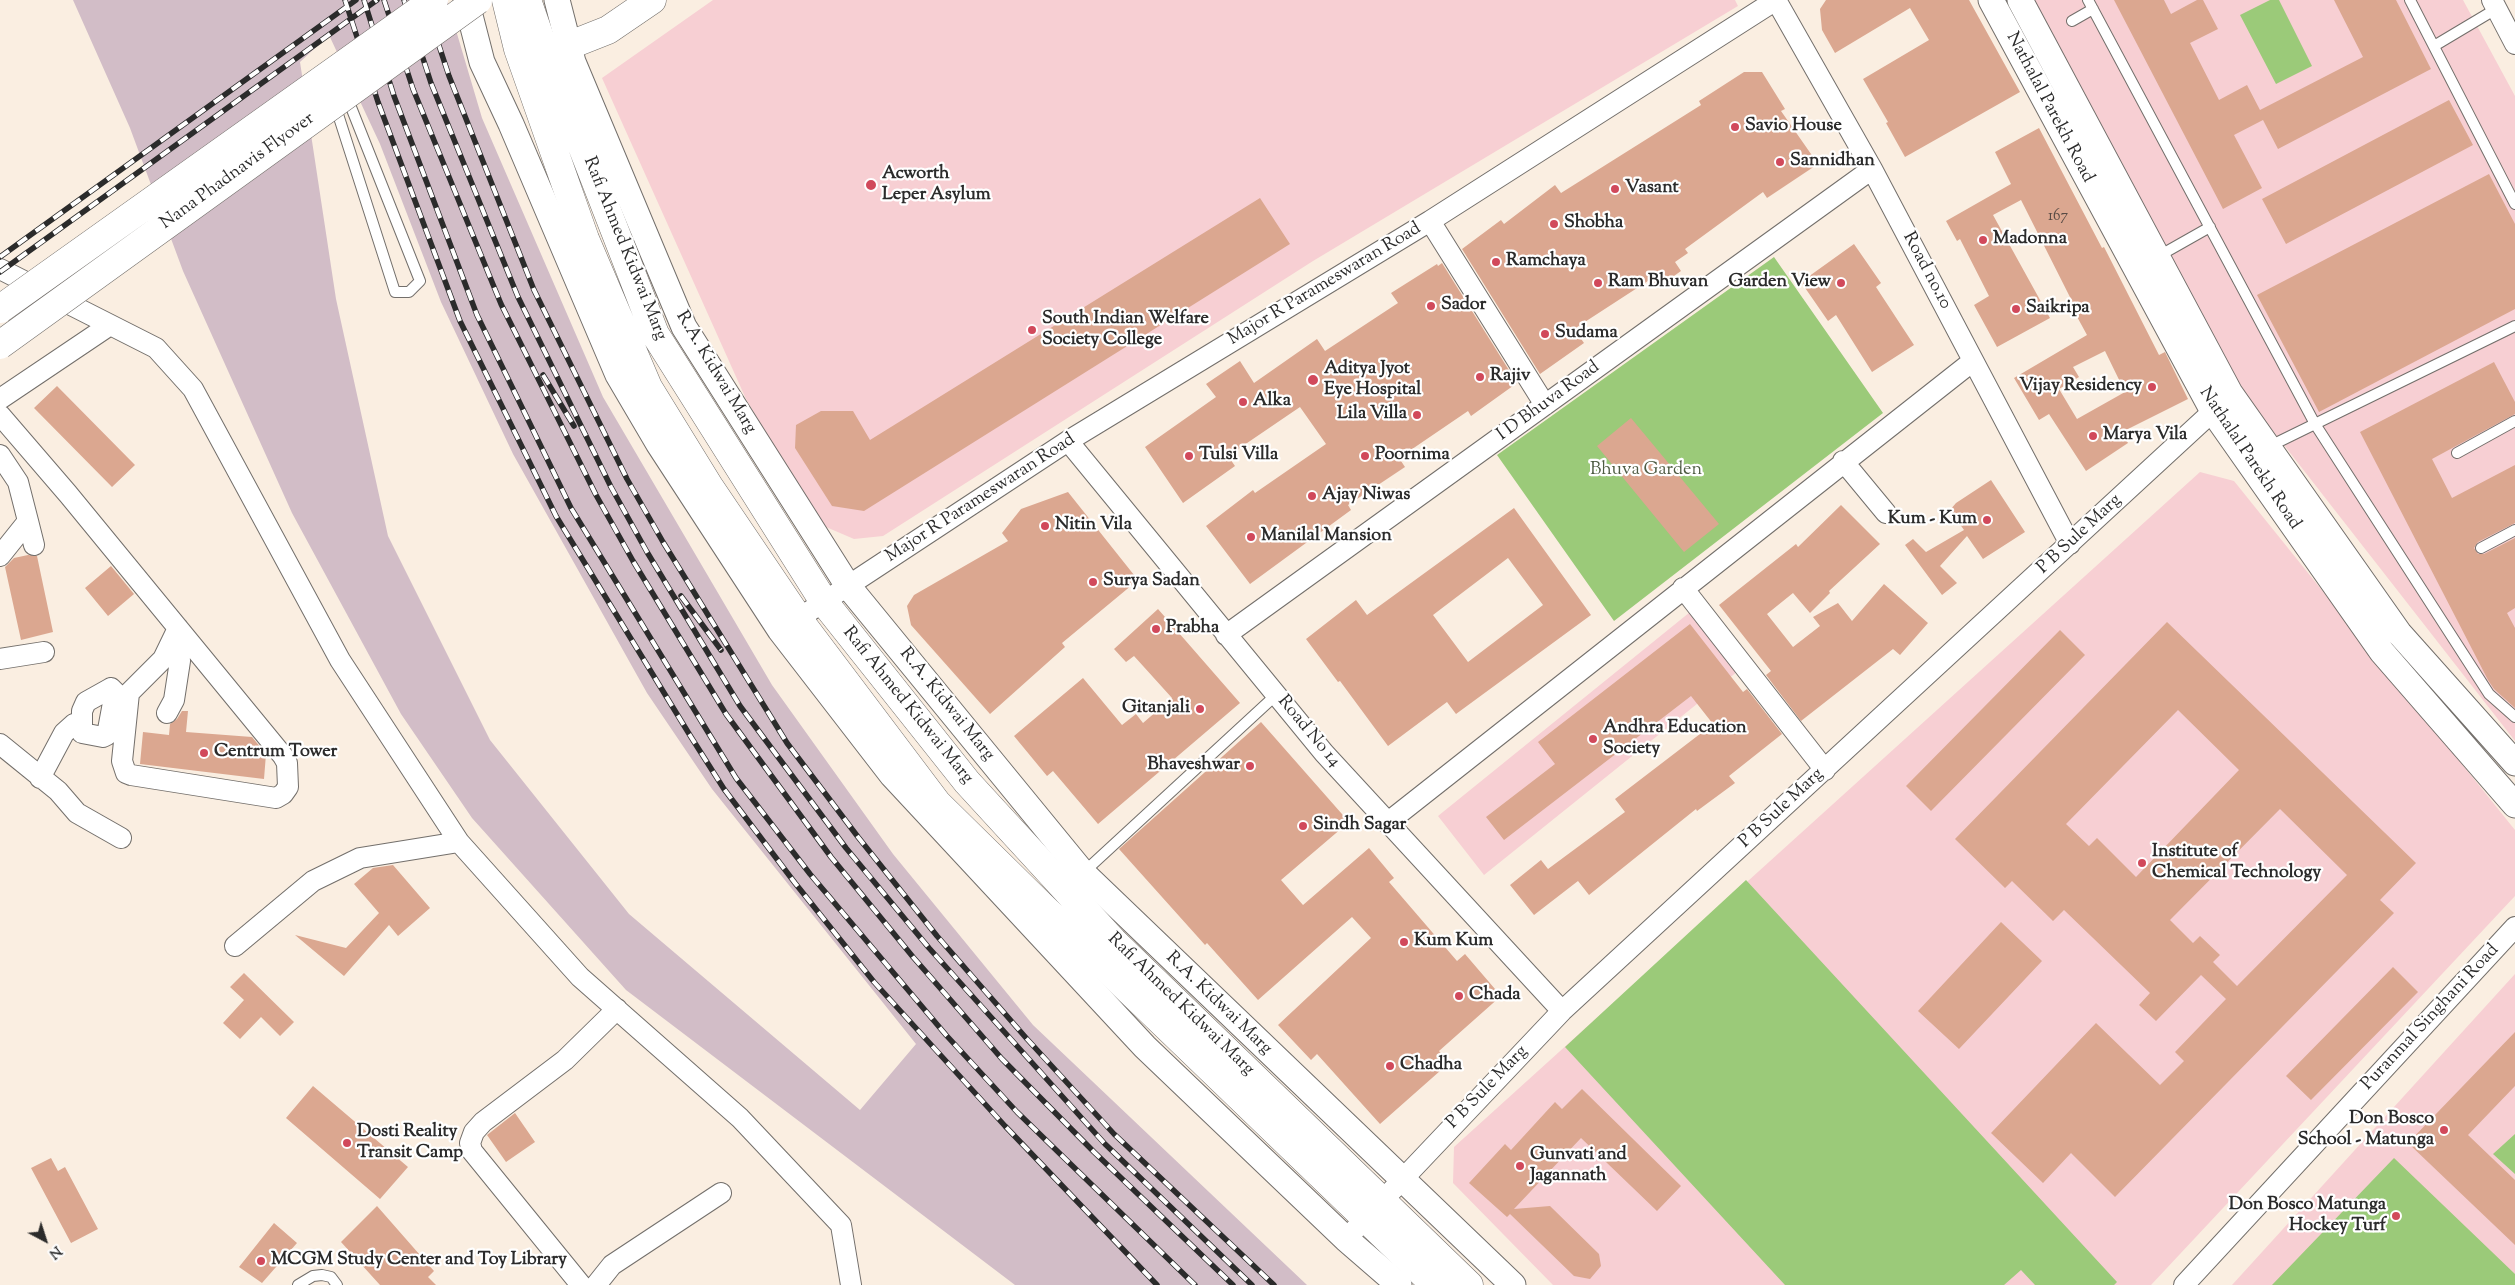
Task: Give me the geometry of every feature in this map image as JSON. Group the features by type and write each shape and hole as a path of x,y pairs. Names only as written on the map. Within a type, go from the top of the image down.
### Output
{"main road":[{"name":"Nana Phadnavis Flyover","path":"0,308 434,0"},
{"name":"Nana Phadnavis Flyover","path":"0,346 335,91 478,0"},
{"path":"506,0 530,48 585,239 648,387 790,624 937,803 1053,917 1372,1209 1435,1285"},
{"name":"Rafi Ahmed Kidwai Marg","path":"527,0 530,48 655,334 824,602 967,782 1113,941 1372,1209 1469,1285"},
{"path":"530,48 570,45 608,30 652,0"}],"street":[{"path":"466,0 482,62 511,124 618,375 658,443 790,624 892,774 1146,1047 1346,1238 1399,1285"},
{"name":"R.A. Kidwai Marg","path":"557,0 573,62 684,327 848,586 1083,873 1513,1285"},
{"name":"Road no.10","path":"1776,0 1872,169 2070,544"},
{"name":"Major R Parameswaran Road","path":"790,624 1068,441 1430,221 1776,0"},
{"name":"Nathalal Parekh Road","path":"1992,0 2214,413 2382,652 2515,805"},
{"name":"Nathalal Parekh Road","path":"2020,0 2230,393 2399,633 2515,763"},
{"path":"2494,4 2515,44"},
{"path":"482,62 530,48"},
{"name":"I D Bhuva Road","path":"1226,635 1872,169"},
{"path":"1430,221 1545,405"},
{"path":"0,269 156,348 194,389 340,660 459,842 580,977 740,1118 840,1224 851,1285"},
{"path":"0,399 110,325"},
{"path":"1387,823 1972,360"},
{"name":"P B Sule Marg","path":"1346,1238 1562,1010 2214,413 2230,393"},
{"path":"0,415 262,727 287,763 288,787 283,794 276,798 131,776 126,773 122,761 129,693 163,659 178,628"},
{"name":"Road No 14","path":"1068,441 1324,753 1562,1010"},
{"path":"0,455 18,482 34,545"},
{"path":"1843,461 1886,514"},
{"path":"0,556 28,521"},
{"path":"1683,588 1824,770"},
{"path":"167,712 174,700 180,660 178,628"},
{"path":"0,659 44,652"},
{"path":"40,778 75,729"},
{"path":"0,744 58,791 77,813 121,838"},
{"path":"235,946 313,882 360,858 459,842"},
{"name":"Puranmal Singhani Road","path":"2184,1285 2515,927"},
{"path":"581,1285 472,1151 470,1143 474,1132 483,1122 565,1060 617,1009"},
{"path":"596,1285 612,1264 721,1194"}],"lane":[{"path":"2410,0 2515,204"},
{"path":"2072,21 2090,4 2315,424 2489,694 2515,717"},
{"path":"2434,46 2494,4"},
{"path":"322,67 335,91 420,281 409,292 395,292 335,91"},
{"path":"2158,257 2210,228"},
{"path":"2268,447 2515,326"},
{"path":"2457,453 2515,421"},
{"path":"2481,548 2515,530"},
{"path":"1083,873 1276,695"},
{"path":"298,1285 313,1276 322,1275 331,1277 337,1285"}],"shaded area":[{"path":"73,0 447,0 482,118 603,397 772,685 893,854 1033,1025 1307,1285 1015,1285 626,990 472,818 401,714 292,513 183,271 130,128","holes":["329,35 380,144 441,302 513,454 647,693 712,789 916,1044 860,1110 629,914 490,740 388,536 336,299 300,62"]},
{"name":"Acworth Leper Asylum","path":"713,0 1735,0 1738,6 1313,261 883,536 854,539 819,524 746,399 602,78"},
{"path":"2031,0 2463,0 2515,96 2515,741 2241,390"},
{"name":"Institute of Chemical Technology","path":"2200,472 2234,481 2515,830 2515,896 2151,1285 1553,1285 1453,1183 1454,1147"},
{"name":"Andhra Education Society","path":"1700,604 1748,663 1484,875 1438,816"},
{"name":"Don Bosco School - Matunga","path":"2515,974 2515,1285 2232,1285"}],"green space":[{"path":"2270,0 2279,0 2312,66 2276,84 2240,15"},
{"name":"Bhuva Garden","path":"1774,257 1883,413 1614,621 1497,455"},
{"path":"1746,880 2117,1282 2114,1285 2035,1285 2021,1270 2004,1285 1785,1285 1565,1047"},
{"path":"2515,1134 2515,1174 2493,1154"},
{"name":"Don Bosco Matunga Hockey Turf","path":"2394,1158 2515,1274 2515,1285 2272,1285"}],"building":[{"path":"1826,0 1969,0 2020,92 1905,157 1886,123 1888,122 1863,79 1929,40 1910,8 1835,53 1822,30 1820,9"},
{"path":"2114,0 2164,0 2171,14 2197,0 2203,0 2218,29 2190,43 2219,100 2247,85 2260,110 2363,57 2334,0 2396,0 2431,69 2278,149 2263,120 2234,135 2262,188 2223,209"},
{"path":"1744,72 1762,72 1785,109 1781,111 1818,164 1767,198 1763,192 1685,249 1688,253 1675,262 1681,271 1657,288 1651,279 1574,329 1584,343 1540,374 1462,249 1501,220 1504,224 1555,185 1561,193 1701,105 1699,101"},
{"path":"2449,100 2473,145 2286,244 2262,199"},
{"path":"2039,128 2102,248 2104,247 2159,355 2165,352 2188,399 2122,432 2128,443 2086,471 2049,414 2039,420 2014,378 2087,335 2075,313 2077,311 2021,200 1993,215 2050,318 1997,347 1974,305 1989,296 1960,239 1957,241 1946,221 2011,184 1995,152","holes":["2105,351 2125,392 2077,419 2059,389 2079,377 2073,367"]},
{"path":"2489,174 2515,224 2515,309 2319,412 2257,295"},
{"path":"1260,198 1290,244 864,511 832,506 795,448 796,425 821,411 853,411 870,440"},
{"path":"1854,244 1881,283 1876,287 1914,345 1872,372 1836,315 1828,321 1801,282"},
{"path":"1442,263 1517,383 1471,416 1468,411 1399,458 1405,467 1348,505 1351,510 1250,584 1206,526 1253,490 1255,493 1326,444 1300,407 1228,456 1235,466 1183,503 1145,447 1216,397 1206,384 1240,361 1254,383 1317,339 1325,351 1398,303 1391,293 1437,264 1438,266"},
{"path":"2494,362 2515,402 2515,414 2432,459 2452,498 2515,465 2515,523 2478,542 2474,548 2478,554 2484,554 2515,538 2515,608 2507,613 2515,628 2515,708 2494,689 2488,680 2360,432"},
{"path":"57,386 135,465 112,487 34,408"},
{"path":"1631,418 1719,524 1684,552 1597,446"},
{"name":"Kum - Kum","path":"1991,480 2025,532 1983,559 1967,536 1940,566 1957,583 1942,595 1905,545 1913,539 1926,552 1964,530 1950,510 1956,503"},
{"path":"1068,492 1138,580 1062,643 1065,647 990,714 911,625 907,606 914,595 1008,541 1002,533 1021,509"},
{"path":"1841,505 1880,544 1829,591 1830,593 1810,613 1793,593 1767,614 1793,647 1820,626 1813,617 1838,603 1852,621 1884,584 1928,623 1900,655 1893,649 1801,721 1766,675 1771,671 1719,605 1796,544 1798,547"},
{"path":"1514,508 1591,615 1456,714 1447,702 1388,746 1306,639 1356,600 1367,615","holes":["1508,558 1543,605 1468,662 1433,615"]},
{"path":"28,555 37,556 53,632 21,640 5,567 14,558"},
{"path":"111,566 134,594 108,616 85,588"},
{"path":"1158,609 1240,703 1098,824 1053,771 1047,776 1014,736 1083,678 1122,725 1136,714 1143,723 1172,698 1134,656 1126,662 1114,649"},
{"path":"2167,622 2416,863 2380,900 2394,913 2115,1197 2071,1153 2043,1183 1991,1133 2096,1023 2160,1085 2184,1061 2175,1052 2226,999 2201,975 2156,1021 2139,1005 2150,993 2064,910 2053,921 2012,881 2005,888 1955,839","holes":["2178,710 2239,770 2136,877 2097,838 2089,846 2066,824","2280,809 2347,875 2237,986 2213,962 2220,955 2200,936 2193,943 2170,920"]},
{"path":"1690,624 1743,692 1747,689 1782,734 1729,776 1735,783 1697,811 1696,809 1589,895 1578,881 1534,915 1510,885 1541,860 1548,869 1625,812 1615,799 1713,724 1691,696 1504,840 1486,817 1555,764 1538,742"},
{"path":"2060,630 2085,655 1931,811 1906,786"},
{"name":"Centrum Tower","path":"182,711 188,711 186,732 252,737 266,754 264,779 140,764 143,732 169,735 170,724 177,719"},
{"path":"1261,722 1349,822 1281,880 1303,905 1369,848 1394,878 1389,882 1457,961 1465,954 1501,996 1439,1051 1449,1063 1380,1124 1317,1054 1311,1060 1278,1025 1371,938 1352,917 1258,1000 1207,943 1205,945 1119,849"},
{"path":"393,865 430,908 398,936 389,925 344,976 295,935 346,948 379,913 354,884 373,868"},
{"path":"2001,922 2042,961 1959,1049 1918,1011"},
{"path":"2393,967 2418,992 2311,1100 2286,1076"},
{"path":"244,973 294,1022 280,1036 261,1017 240,1039 223,1023 244,1000 230,987"},
{"path":"2515,1032 2515,1086 2468,1135 2515,1180 2515,1245 2408,1143"},
{"name":"Dosti Reality Transit Camp","path":"313,1086 408,1167 380,1199 286,1118"},
{"name":"Gunvati and Jagannath","path":"1582,1089 1681,1186 1657,1211 1581,1138 1514,1209 1550,1206 1599,1254 1601,1266 1590,1279 1574,1276 1510,1214 1507,1217 1469,1183 1505,1144 1511,1150 1555,1102 1562,1109"},
{"path":"515,1113 535,1142 506,1162 487,1135"},
{"path":"51,1158 58,1171 65,1167 98,1229 71,1243 31,1168"},
{"path":"377,1206 434,1271 428,1277 436,1285 380,1285 341,1242"},
{"path":"274,1223 297,1243 262,1283 239,1267"}],"railway":[{"path":"345,0 378,102 460,321 556,516 691,737 724,789 795,883 874,982 1005,1126 1157,1285"},
{"path":"0,257 356,0"},
{"path":"364,0 394,96 477,315 571,508 736,778 810,874 946,1035 1017,1112 1195,1285"},
{"path":"0,272 377,0"},
{"path":"384,0 413,89 501,304 596,495 633,561 726,714 831,857 913,957 1002,1059 1094,1152 1233,1285"},
{"path":"404,0 431,83 518,297 611,487 647,552 740,706 846,848 929,948 1105,1144 1252,1285"},
{"path":"424,0 449,76 534,290 627,479 663,542 787,743 858,837 937,936 1027,1039 1114,1134 1274,1285"},
{"path":"543,375 574,426"},
{"path":"681,596 721,650"}],"place":[{"name":"Savio House","path":"1735,127"},
{"name":"Sannidhan","path":"1780,162"},
{"name":"Acworth Leper Asylum","path":"871,185"},
{"name":"Vasant","path":"1615,189"},
{"name":"Shobha","path":"1554,224"},
{"name":"Madonna","path":"1983,240"},
{"name":"Ramchaya","path":"1496,262"},
{"name":"Ram Bhuvan","path":"1598,283"},
{"name":"Garden View","path":"1841,283"},
{"name":"Sador","path":"1431,306"},
{"name":"Saikripa","path":"2016,309"},
{"name":"South Indian Welfare Society College","path":"1032,330"},
{"name":"Sudama","path":"1545,334"},
{"name":"Rajiv","path":"1480,377"},
{"name":"Aditya Jyot Eye Hospital","path":"1313,380"},
{"name":"Vijay Residency","path":"2152,387"},
{"name":"Alka","path":"1243,402"},
{"name":"Lila Villa","path":"1417,415"},
{"name":"Marya Vila","path":"2093,436"},
{"name":"Tulsi Villa","path":"1189,456"},
{"name":"Poornima","path":"1365,456"},
{"name":"Ajay Niwas","path":"1312,496"},
{"name":"Kum - Kum","path":"1987,520"},
{"name":"Nitin Vila","path":"1045,526"},
{"name":"Manilal Mansion","path":"1251,537"},
{"name":"Surya Sadan","path":"1093,582"},
{"name":"Prabha","path":"1156,629"},
{"name":"Gitanjali","path":"1200,709"},
{"name":"Andhra Education Society","path":"1593,739"},
{"name":"Centrum Tower","path":"204,753"},
{"name":"Bhaveshwar","path":"1250,766"},
{"name":"Sindh Sagar","path":"1303,826"},
{"name":"Institute of Chemical Technology","path":"2142,863"},
{"name":"Kum Kum","path":"1404,942"},
{"name":"Chada","path":"1459,996"},
{"name":"Chadha","path":"1390,1066"},
{"name":"Don Bosco School - Matunga","path":"2444,1130"},
{"name":"Dosti Reality Transit Camp","path":"347,1143"},
{"name":"Gunvati and Jagannath","path":"1520,1166"},
{"name":"Don Bosco Matunga Hockey Turf","path":"2396,1216"},
{"name":"MCGM Study Center and Toy Library","path":"261,1261"}]}
